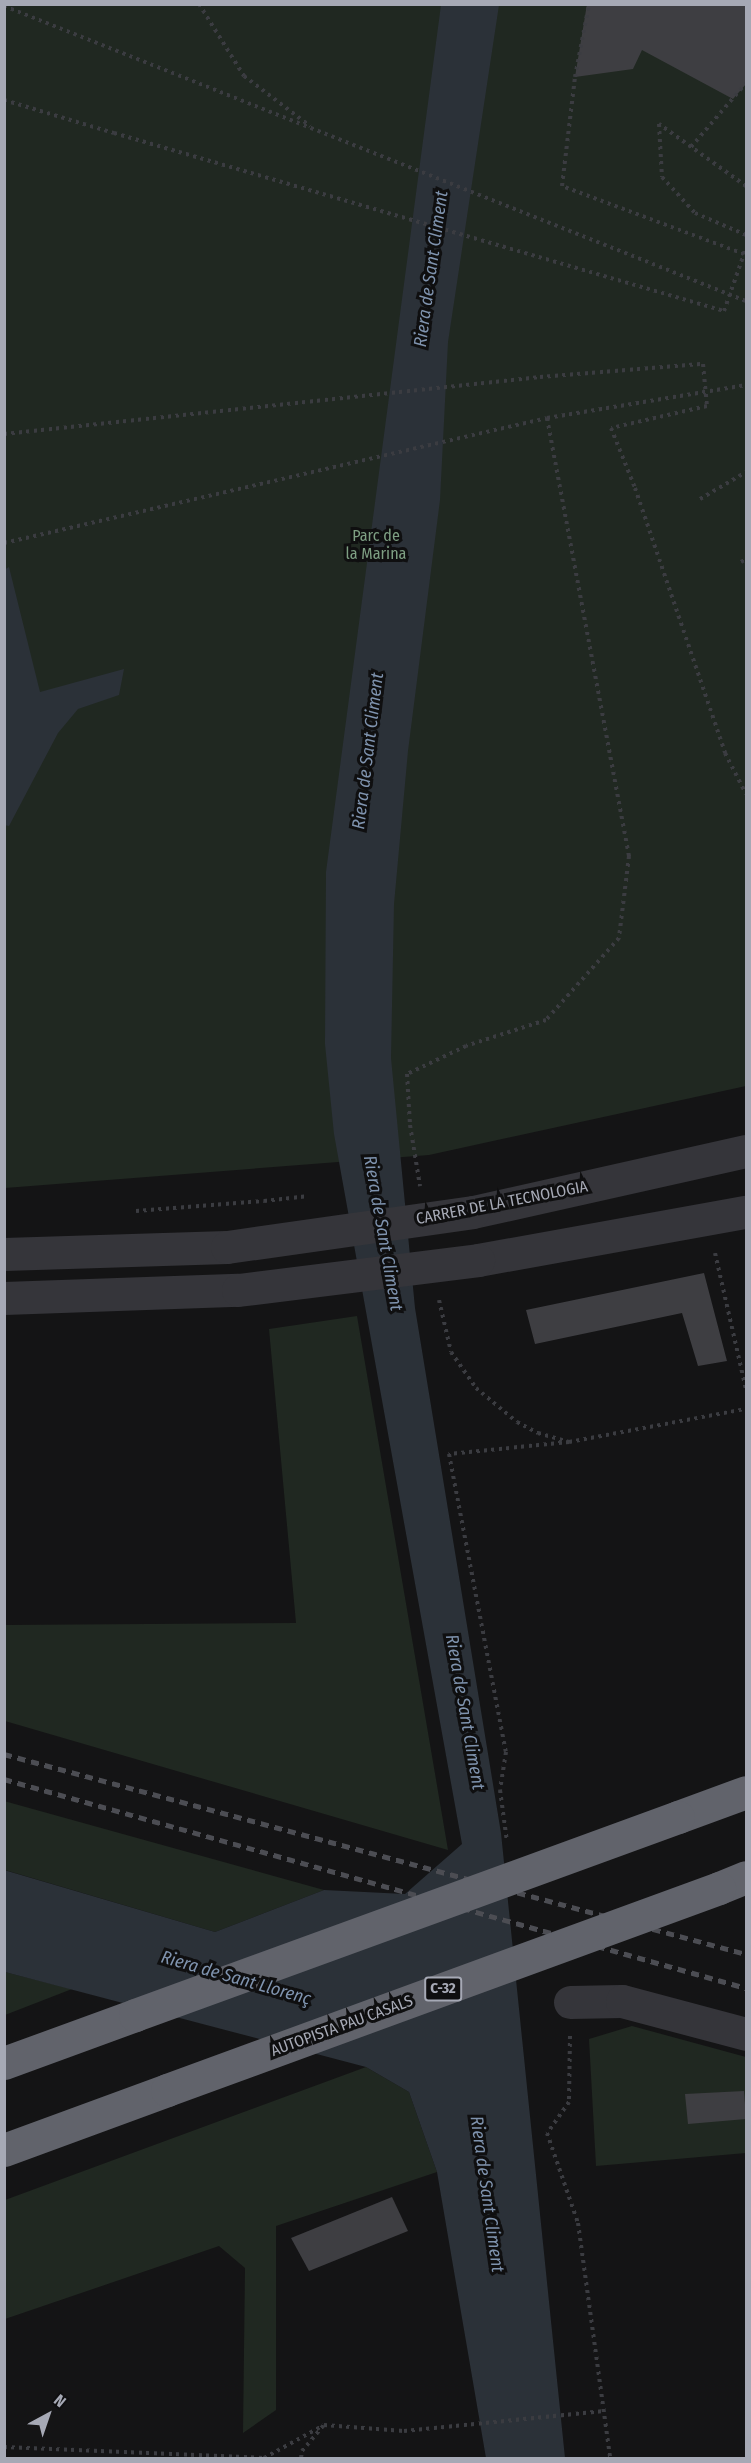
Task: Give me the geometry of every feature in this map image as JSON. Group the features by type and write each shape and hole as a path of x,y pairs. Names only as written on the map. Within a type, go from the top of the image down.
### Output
{"highway":[{"path":"4,2063 747,1792"},
{"name":"AUTOPISTA PAU CASALS","path":"4,2150 733,1883"}],"street":[{"name":"CARRER DE LA TECNOLOGIA","path":"4,1254 226,1247 473,1212 747,1151"},
{"path":"4,1298 238,1290 478,1260 747,1212"},
{"path":"570,2002 622,2001 747,2034"}],"path":[{"path":"4,100 724,311 745,252 562,186 575,77 589,4"},
{"path":"4,6 747,300"},
{"path":"199,6 244,76 314,129"},
{"path":"691,147 747,83"},
{"path":"747,186 659,124 662,177 695,213 747,235"},
{"path":"4,434 540,377 703,364 707,406 611,428 635,488 725,753 747,794"},
{"path":"4,543 501,426 747,385"},
{"path":"421,1193 410,1125 407,1074 466,1046 546,1020 619,938 629,856 547,418"},
{"path":"700,499 747,472"},
{"path":"741,562 747,559"},
{"path":"123,1212 264,1201"},
{"path":"713,1244 747,1390"},
{"path":"438,1295 451,1352 476,1388 517,1422 538,1433 569,1442"},
{"path":"510,1854 503,1832 500,1790 506,1752 449,1454 569,1442 747,1409"},
{"path":"570,2002 569,2102 547,2133 578,2223 610,2458"},
{"path":"4,2447 264,2458 324,2425 404,2431 604,2411"},
{"path":"301,2458 302,2451 324,2425"}],"green space":[{"name":"Parc de la Marina","path":"5,5 746,5 746,1086 429,1155 5,1188"},
{"path":"357,1316 448,1850 5,1721 5,1625 296,1623 269,1329"},
{"path":"4,1801 324,1890 215,1932 5,1870"},
{"path":"5,1972 72,1989 5,2015"},
{"path":"632,2026 746,2057 746,2153 596,2166 589,2039"},
{"path":"366,2067 409,2092 437,2172 276,2226 276,2410 243,2433 245,2268 219,2246 5,2319 5,2200"}],"water":[{"path":"441,5 499,5 448,342 440,500 408,751 394,904 391,1058 415,1308 501,1833 565,2458 486,2458 437,2172 409,2092 366,2067 5,1972 4,1870 215,1932 324,1890 405,1894 462,1844 334,1134 325,1044 326,872"},
{"path":"9,567 40,692 124,669 119,695 78,709 58,733 9,826 4,825 4,570"}],"building":[{"path":"587,4 746,4 746,84 733,99 642,50 633,69 575,77"},
{"path":"704,1273 727,1361 698,1366 682,1313 535,1344 526,1310"},
{"path":"744,2091 746,2119 688,2124 685,2094"},
{"path":"392,2197 408,2231 309,2271 291,2238"}],"railway":[{"path":"4,1754 746,1954"},
{"path":"4,1779 746,1988"}],"water label":[{"name":"Riera de Sant Climent","path":"431,269"},
{"name":"Riera de Sant Climent","path":"368,751"},
{"name":"Riera de Sant Climent","path":"383,1233"},
{"name":"Riera de Sant Climent","path":"465,1712"},
{"name":"Riera de Sant Llorenç","path":"236,1978"},
{"name":"Riera de Sant Climent","path":"487,2194"}]}
